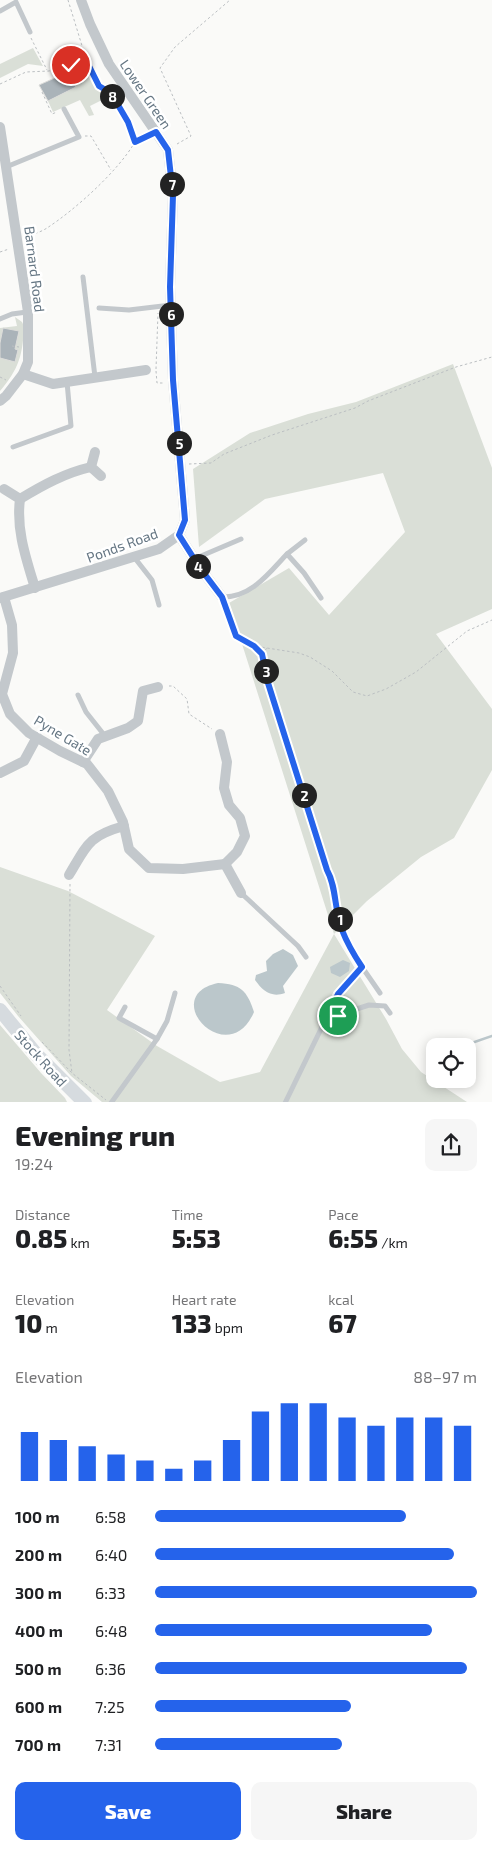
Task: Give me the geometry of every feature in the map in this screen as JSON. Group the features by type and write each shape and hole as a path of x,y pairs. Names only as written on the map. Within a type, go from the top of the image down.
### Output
{"main road":[{"name":"Stock Road","path":"0,1010 36,1054 80,1098"}],"street":[{"name":"Lower Green","path":"81,0 109,64 168,150 173,195 170,305 173,382 185,520 179,535"},
{"name":"Barnard Road","path":"0,132 28,312 28,362 23,374 6,396 0,400"},
{"path":"23,374 53,384 146,370"},
{"path":"91,467 95,452"},
{"path":"91,467 101,476"},
{"path":"35,588 23,547 18,513 20,499 45,483 76,470 91,467"},
{"path":"4,489 20,499"},
{"name":"Ponds Road","path":"2,597 159,549 179,535 222,597"},
{"name":"Pyne Gate","path":"2,597 12,625 13,653 2,694 10,714 29,733 87,764 108,791 124,826 129,849 149,868 183,869 225,864"},
{"path":"83,762 98,739 128,728 138,721 143,690 158,687"},
{"path":"220,734 227,762 224,788 228,805 240,818 245,836 237,852 225,864 241,892"},
{"path":"0,773 24,761 37,737"},
{"path":"69,875 88,844 103,832 124,826"}],"lane":[{"path":"0,11 16,2 30,32"},
{"path":"6,166 78,137 64,109"},
{"path":"83,277 96,378"},
{"path":"99,308 130,310 170,305"},
{"path":"0,319 12,314 28,312"},
{"path":"13,447 71,426 67,382"},
{"path":"194,559 241,539"},
{"path":"222,597 234,598 258,585 286,554 305,540"},
{"path":"286,554 304,573 321,598"},
{"path":"134,557 152,580 159,605"},
{"path":"78,696 86,712 105,736"},
{"path":"241,892 298,946 306,957"},
{"path":"349,947 380,993"},
{"path":"286,1102 338,994 362,967"},
{"path":"111,1102 157,1039 167,1021 174,992"},
{"path":"326,1018 369,1005 385,1006 390,1014"},
{"path":"125,1007 119,1018 157,1039"}],"path":[{"path":"68,0 87,62 99,86 111,93 128,122 135,142"},
{"path":"168,150 191,136 160,68 175,47 230,0"},
{"path":"30,32 30,37 48,71"},
{"path":"0,84 26,72 48,71 87,62"},
{"path":"42,92 52,114 57,112"},
{"path":"18,241 46,228 87,196 127,156 135,142 156,132"},
{"path":"91,136 112,171"},
{"path":"159,306 157,383 173,382"},
{"path":"12,346 23,348"},
{"path":"181,464 211,463 224,454 272,435 355,408 368,401 456,367 492,357"},
{"path":"8,381 11,377"},
{"path":"222,597 236,636 254,646 262,654 268,683 327,870 332,880 341,929 349,947"},
{"path":"254,646 267,647 310,657 332,672 354,692 367,696 386,689 416,672 467,631 492,620"},
{"path":"262,654 267,647"},
{"path":"158,687 173,686 187,699 189,714 220,734"},
{"path":"69,875 70,1050 72,1073 80,1098"},
{"path":"0,986 21,1017"},
{"path":"38,1039 72,1073 111,1102"}],"shaded area":[{"path":"33,48 43,66 28,64 0,78 0,64"},
{"path":"87,62 99,86 112,95 90,106 94,115 89,116 80,100 53,112 48,101 76,87 65,67"},
{"path":"15,317 24,326 21,353 12,376 0,391 0,358 15,362 18,350 11,349 16,344 19,332 0,346 0,328 17,326"},
{"path":"453,364 492,468 492,609 436,634 492,709 492,770 454,838 421,857 367,901 334,934 229,603 289,568 329,615 405,532 383,473 265,499 199,547 193,469 250,433 308,414 356,402"},
{"path":"0,867 68,891 155,936 107,1010 157,1046 220,1082 260,1072 334,934 402,1049 426,1075 426,1088 446,1088 467,1102 102,1102 71,1076 0,993"},
{"path":"283,949 293,955 298,966 283,986 285,993 271,994 258,984 255,980 256,975 267,971 266,961 273,954"},
{"path":"343,960 350,963 349,971 340,977 331,973 330,967"},
{"path":"218,983 232,985 242,990 249,999 254,1012 242,1029 229,1035 215,1033 203,1025 196,1014 194,1001 201,990"},
{"path":"0,1025 65,1098 67,1102 0,1102"}],"building":[{"path":"68,72 76,87 48,101 39,85"},
{"path":"3,328 19,331 15,349 18,350 15,362 0,358"}],"waterway":[{"path":"476,1042 492,1036"}],"route":[{"path":"71,65 87,62 99,86 111,93 128,122 135,142 156,132 168,150 173,195 170,287 173,380 185,520 179,535 200,568 222,597 236,636 254,646 262,654 268,683 280,715 327,870 332,880 341,929 351,951 362,967 338,994 326,1018 338,1016"}]}
